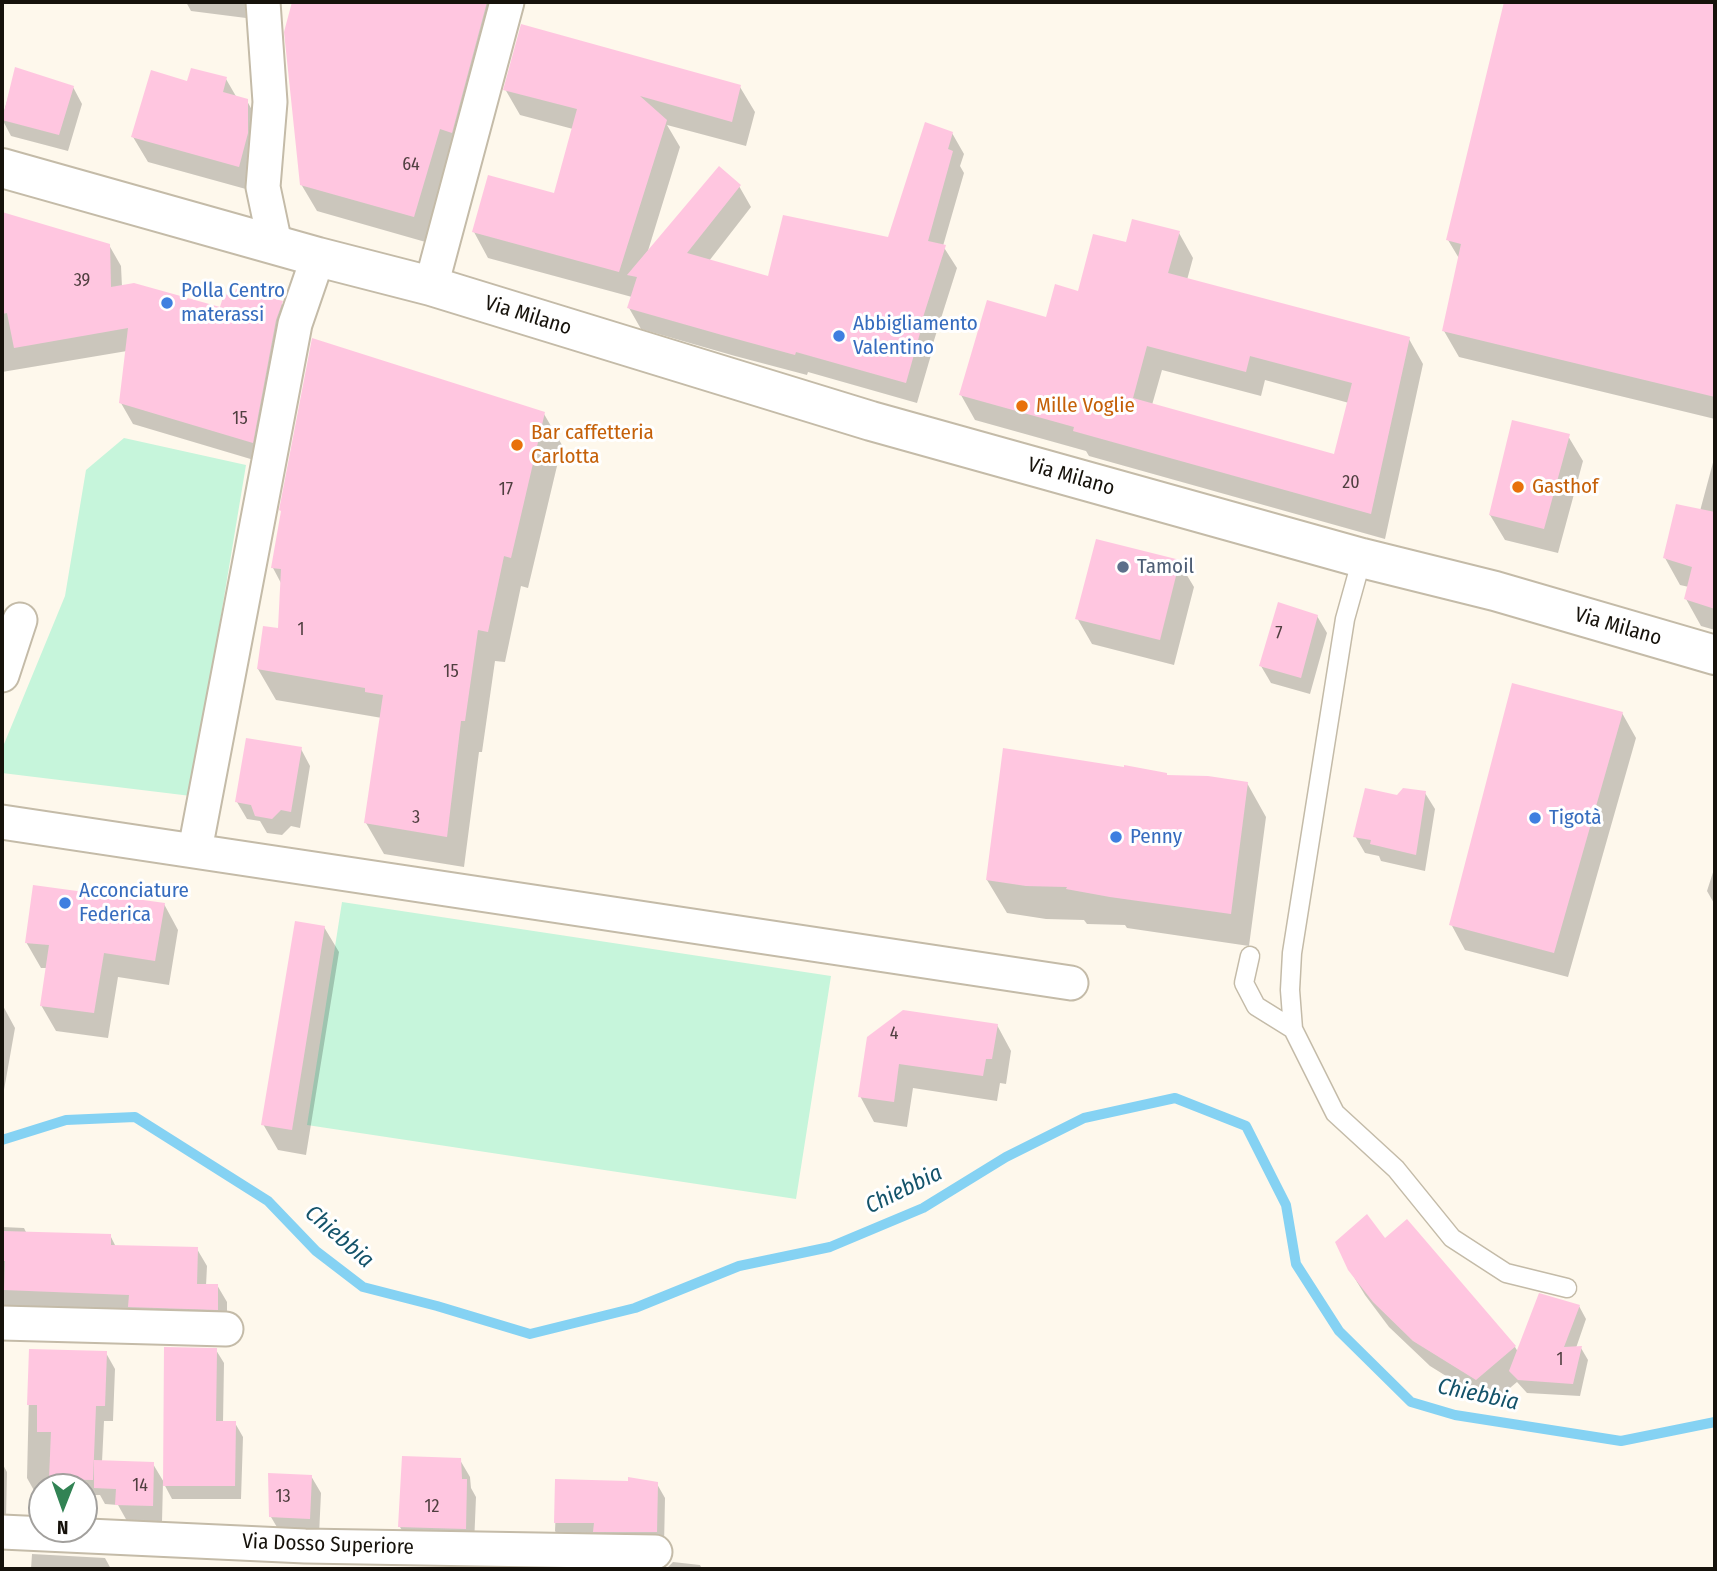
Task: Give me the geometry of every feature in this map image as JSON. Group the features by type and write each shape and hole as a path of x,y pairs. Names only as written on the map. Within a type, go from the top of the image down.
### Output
{"main road":[{"name":"Via Milano","path":"2,168 431,286 871,421 1362,558 1495,591 1715,655"}],"street":[{"path":"263,2 270,102 263,187 275,244"},
{"path":"431,286 507,2"},
{"path":"195,850 295,324 318,257"},
{"path":"2,676 20,620"},
{"path":"2,822 1071,983"},
{"path":"2,1322 226,1329"},
{"name":"Via Dosso Superiore","path":"2,1532 305,1546 655,1552"}],"lane":[{"path":"1362,558 1345,619 1292,953 1290,990 1293,1029 1335,1113 1396,1169 1452,1238 1506,1273 1567,1288"},
{"path":"1250,956 1244,983 1256,1006 1293,1029"}],"green space":[{"path":"124,438 246,465 191,796 2,773 2,749 65,596 86,470"},
{"path":"342,902 831,976 796,1199 307,1125"}],"building":[{"path":"292,2 487,2 452,133 440,129 414,217 300,185 284,32"},
{"path":"1504,2 1715,2 1715,397 1442,331 1461,244 1446,240"},
{"path":"521,24 741,85 732,122 640,96 667,120 619,272 472,232 488,175 554,193 577,109 503,90"},
{"path":"15,67 74,86 59,135 2,120"},
{"path":"191,68 227,77 223,92 248,99 248,133 239,167 131,137 151,70 187,81"},
{"path":"925,122 953,132 948,149 953,151 928,241 946,245 918,333 906,383 627,308 637,277 627,275 719,166 741,185 687,253 768,276 783,215 888,237"},
{"path":"2,212 110,244 111,287 134,283 220,307 224,294 234,296 236,289 283,301 276,320 253,443 119,403 128,328 14,348 7,313 2,314"},
{"path":"1132,219 1180,231 1168,273 1410,337 1371,514 1073,431 1074,427 959,395 987,300 1046,317 1055,284 1078,291 1093,234 1126,242","holes":["1147,346 1246,372 1250,356 1352,383 1334,454 1133,398"]},
{"path":"312,338 545,412 511,558 504,556 488,632 478,630 465,721 461,721 447,837 364,823 383,695 365,692 365,688 257,669 263,626 278,628 281,569 271,568 281,511 279,510"},
{"path":"1512,420 1570,434 1544,529 1489,515"},
{"path":"1676,504 1715,512 1715,609 1684,599 1692,567 1663,558"},
{"path":"1096,539 1180,560 1160,640 1075,619"},
{"path":"1278,602 1318,615 1301,678 1259,666"},
{"name":"Tigotà","path":"1512,683 1623,712 1554,953 1449,925"},
{"path":"246,738 302,747 291,812 281,810 272,819 255,816 251,805 235,802"},
{"name":"Penny","path":"1003,748 1124,765 1167,775 1208,776 1248,782 1231,914 1110,897 1066,889 1067,887 1026,886 986,880"},
{"path":"1365,788 1397,795 1403,788 1426,791 1416,855 1353,837"},
{"path":"33,885 165,903 155,961 104,953 94,1013 40,1006 49,945 25,943"},
{"path":"295,921 325,926 292,1130 261,1125"},
{"path":"903,1010 998,1024 992,1059 986,1059 983,1076 899,1064 894,1102 858,1097 867,1037"},
{"path":"1367,1214 1385,1238 1407,1219 1516,1346 1476,1380 1413,1341 1373,1302 1348,1270 1335,1242"},
{"path":"2,1231 111,1234 111,1245 198,1247 197,1284 218,1284 218,1310 128,1307 129,1295 4,1290"},
{"path":"1539,1293 1580,1305 1564,1347 1582,1346 1573,1384 1518,1380 1509,1371"},
{"path":"164,1347 217,1348 216,1421 236,1421 235,1486 163,1486"},
{"path":"29,1349 107,1351 105,1406 96,1406 93,1473 49,1473 51,1432 37,1432 37,1405 27,1405"},
{"path":"402,1456 461,1458 462,1479 467,1479 466,1529 398,1527"},
{"path":"94,1460 154,1462 153,1506 115,1505 116,1489 98,1488 98,1473 94,1473"},
{"path":"268,1473 312,1475 310,1519 269,1517"},
{"path":"628,1477 658,1482 657,1532 593,1532 594,1523 554,1523 555,1479 628,1481"}],"waterway":[{"name":"Chiebbia","path":"2,1140 66,1120 135,1117 268,1201 316,1251 363,1287 530,1334 635,1308 739,1266 830,1247 923,1208 1006,1157 1084,1118 1175,1098 1246,1126 1286,1205 1296,1264 1339,1331 1411,1402 1455,1415 1621,1441 1715,1422"}],"place":[{"name":"Polla Centro materassi","path":"167,303"},
{"name":"Abbigliamento Valentino","path":"839,336"},
{"name":"Mille Voglie","path":"1022,406"},
{"name":"Bar caffetteria Carlotta","path":"517,445"},
{"name":"Gasthof","path":"1518,487"},
{"name":"Tamoil","path":"1123,567"},
{"name":"Tigotà","path":"1535,818"},
{"name":"Penny","path":"1116,837"},
{"name":"Acconciature Federica","path":"65,903"}]}
